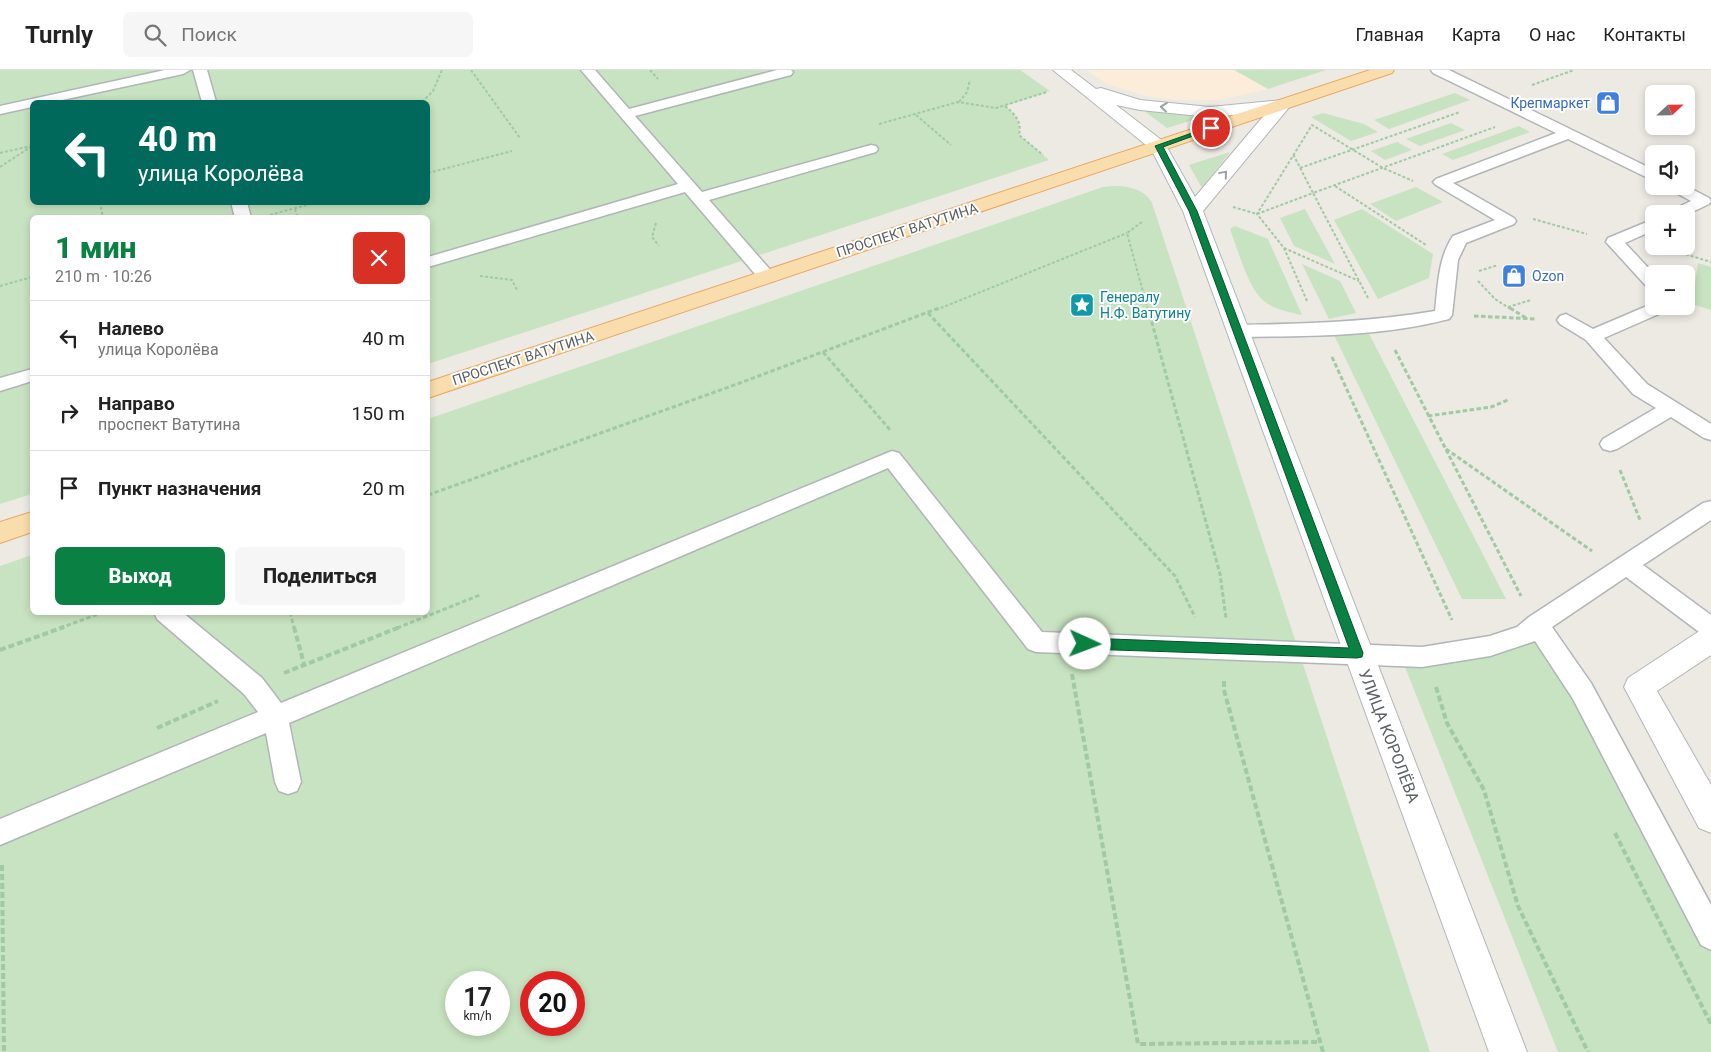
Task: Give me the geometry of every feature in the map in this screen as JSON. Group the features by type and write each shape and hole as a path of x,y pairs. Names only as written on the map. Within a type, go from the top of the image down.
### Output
{"main road":[{"name":"ПРОСПЕКТ ВАТУТИНА","path":"430,389 1386,70"},
{"path":"0,533 30,523"}],"street":[{"name":"УЛИЦА КОРОЛЁВА","path":"1061,70 1158,146 1193,211 1508,1052"},
{"path":"1080,83 1118,100 1140,105 1210,112 1282,105"},
{"path":"1193,211 1282,105"},
{"path":"1711,639 1639,687 1711,817"}],"lane":[{"path":"46,100 183,70"},
{"path":"200,70 208,100"},
{"path":"588,70 624,114 767,276"},
{"path":"624,114 786,72 784,70"},
{"path":"1438,70 1645,172"},
{"path":"0,110 30,103"},
{"path":"1237,331 1320,330 1392,324 1443,315 1450,260 1459,240 1508,221 1441,182 1568,134"},
{"path":"430,261 694,192 871,149"},
{"path":"1695,194 1707,199"},
{"path":"1695,205 1707,199"},
{"path":"1645,228 1614,242 1645,275"},
{"path":"1592,336 1645,313"},
{"path":"1566,320 1592,336 1640,389 1711,433"},
{"path":"0,385 30,376"},
{"path":"1610,444 1671,408"},
{"path":"1,831 892,458 1036,642 1422,657 1490,646 1525,635 1537,624 1711,509"},
{"path":"1626,565 1711,628"},
{"path":"169,615 254,686 275,715 288,782"},
{"path":"1537,624 1582,691 1711,935"}],"path":[{"path":"424,100 433,91 442,70"},
{"path":"471,70 520,138"},
{"path":"1300,168 1574,70"},
{"path":"878,125 958,102 964,97 970,86 970,80"},
{"path":"958,102 996,108 1050,91"},
{"path":"1004,106 1017,118 1020,124 1019,135 1049,160"},
{"path":"915,114 951,145"},
{"path":"1257,214 1312,125 1383,168 1417,183"},
{"path":"0,153 30,146"},
{"path":"0,167 30,147"},
{"path":"430,172 512,151"},
{"path":"1257,214 1313,193 1293,154"},
{"path":"1334,185 1472,274 1495,299 1526,318"},
{"path":"273,215 308,205"},
{"path":"1231,206 1257,214 1284,248 1452,620 1490,646"},
{"path":"295,209 297,215"},
{"path":"430,494 928,313 1126,233"},
{"path":"1284,248 1359,281"},
{"path":"1689,255 1711,262"},
{"path":"1472,274 1498,265"},
{"path":"0,286 30,278"},
{"path":"1508,307 1531,300"},
{"path":"928,313 1175,576 1211,649"},
{"path":"824,352 892,432"},
{"path":"1428,416 1491,407 1508,400"},
{"path":"1610,444 1642,523"},
{"path":"1445,449 1595,553"},
{"path":"0,650 96,615"},
{"path":"291,615 304,664"},
{"path":"1066,643 1138,1044 1320,1042"},
{"path":"1422,657 1433,679 1447,723 1484,790 1518,906 1588,1052"},
{"path":"1613,827 1711,1024"},
{"path":"1,831 4,1052"}],"shaded area":[{"path":"1086,70 1326,70 1261,91 1220,100 1176,100 1146,96 1107,84"}],"green space":[{"path":"0,70 1020,70 1050,91 1005,106 1016,119 1019,126 1019,135 1049,160 430,363 430,215 30,215 30,495 0,504"},
{"path":"1234,70 1326,70 1268,89"},
{"path":"1455,93 1470,100 1389,129 1374,120"},
{"path":"1143,110 1206,116 1167,128"},
{"path":"1323,113 1364,124 1378,132 1351,141 1311,117"},
{"path":"1451,123 1465,130 1420,146 1406,139"},
{"path":"1519,126 1530,132 1453,160 1442,154"},
{"path":"1397,142 1412,150 1385,160 1371,151"},
{"path":"1230,152 1202,188 1189,165"},
{"path":"1119,186 1141,191 1152,203 1430,1052 0,1052 0,566 30,556 30,615 430,615 430,418 1103,187"},
{"path":"1416,187 1443,202 1396,221 1370,204"},
{"path":"1305,209 1335,264 1294,246 1280,218"},
{"path":"1362,209 1433,254 1429,278 1378,299 1334,220"},
{"path":"1235,226 1268,239 1302,315 1274,307 1259,296 1253,288 1244,268 1230,229"},
{"path":"1698,263 1711,267 1711,310 1695,305 1695,284"},
{"path":"1302,264 1340,281 1356,313 1329,319"},
{"path":"1367,330 1506,599 1462,599 1334,335"},
{"path":"1537,631 1711,947 1711,1052 1558,1052 1403,662"}],"place":[{"name":"Крепмаркет","path":"1608,103"},
{"name":"Ozon","path":"1514,276"},
{"name":"Генералу Н.Ф. Ватутину","path":"1082,305"}],"route":[{"path":"1085,644 1357,653 1193,211 1158,146 1211,128"}]}
